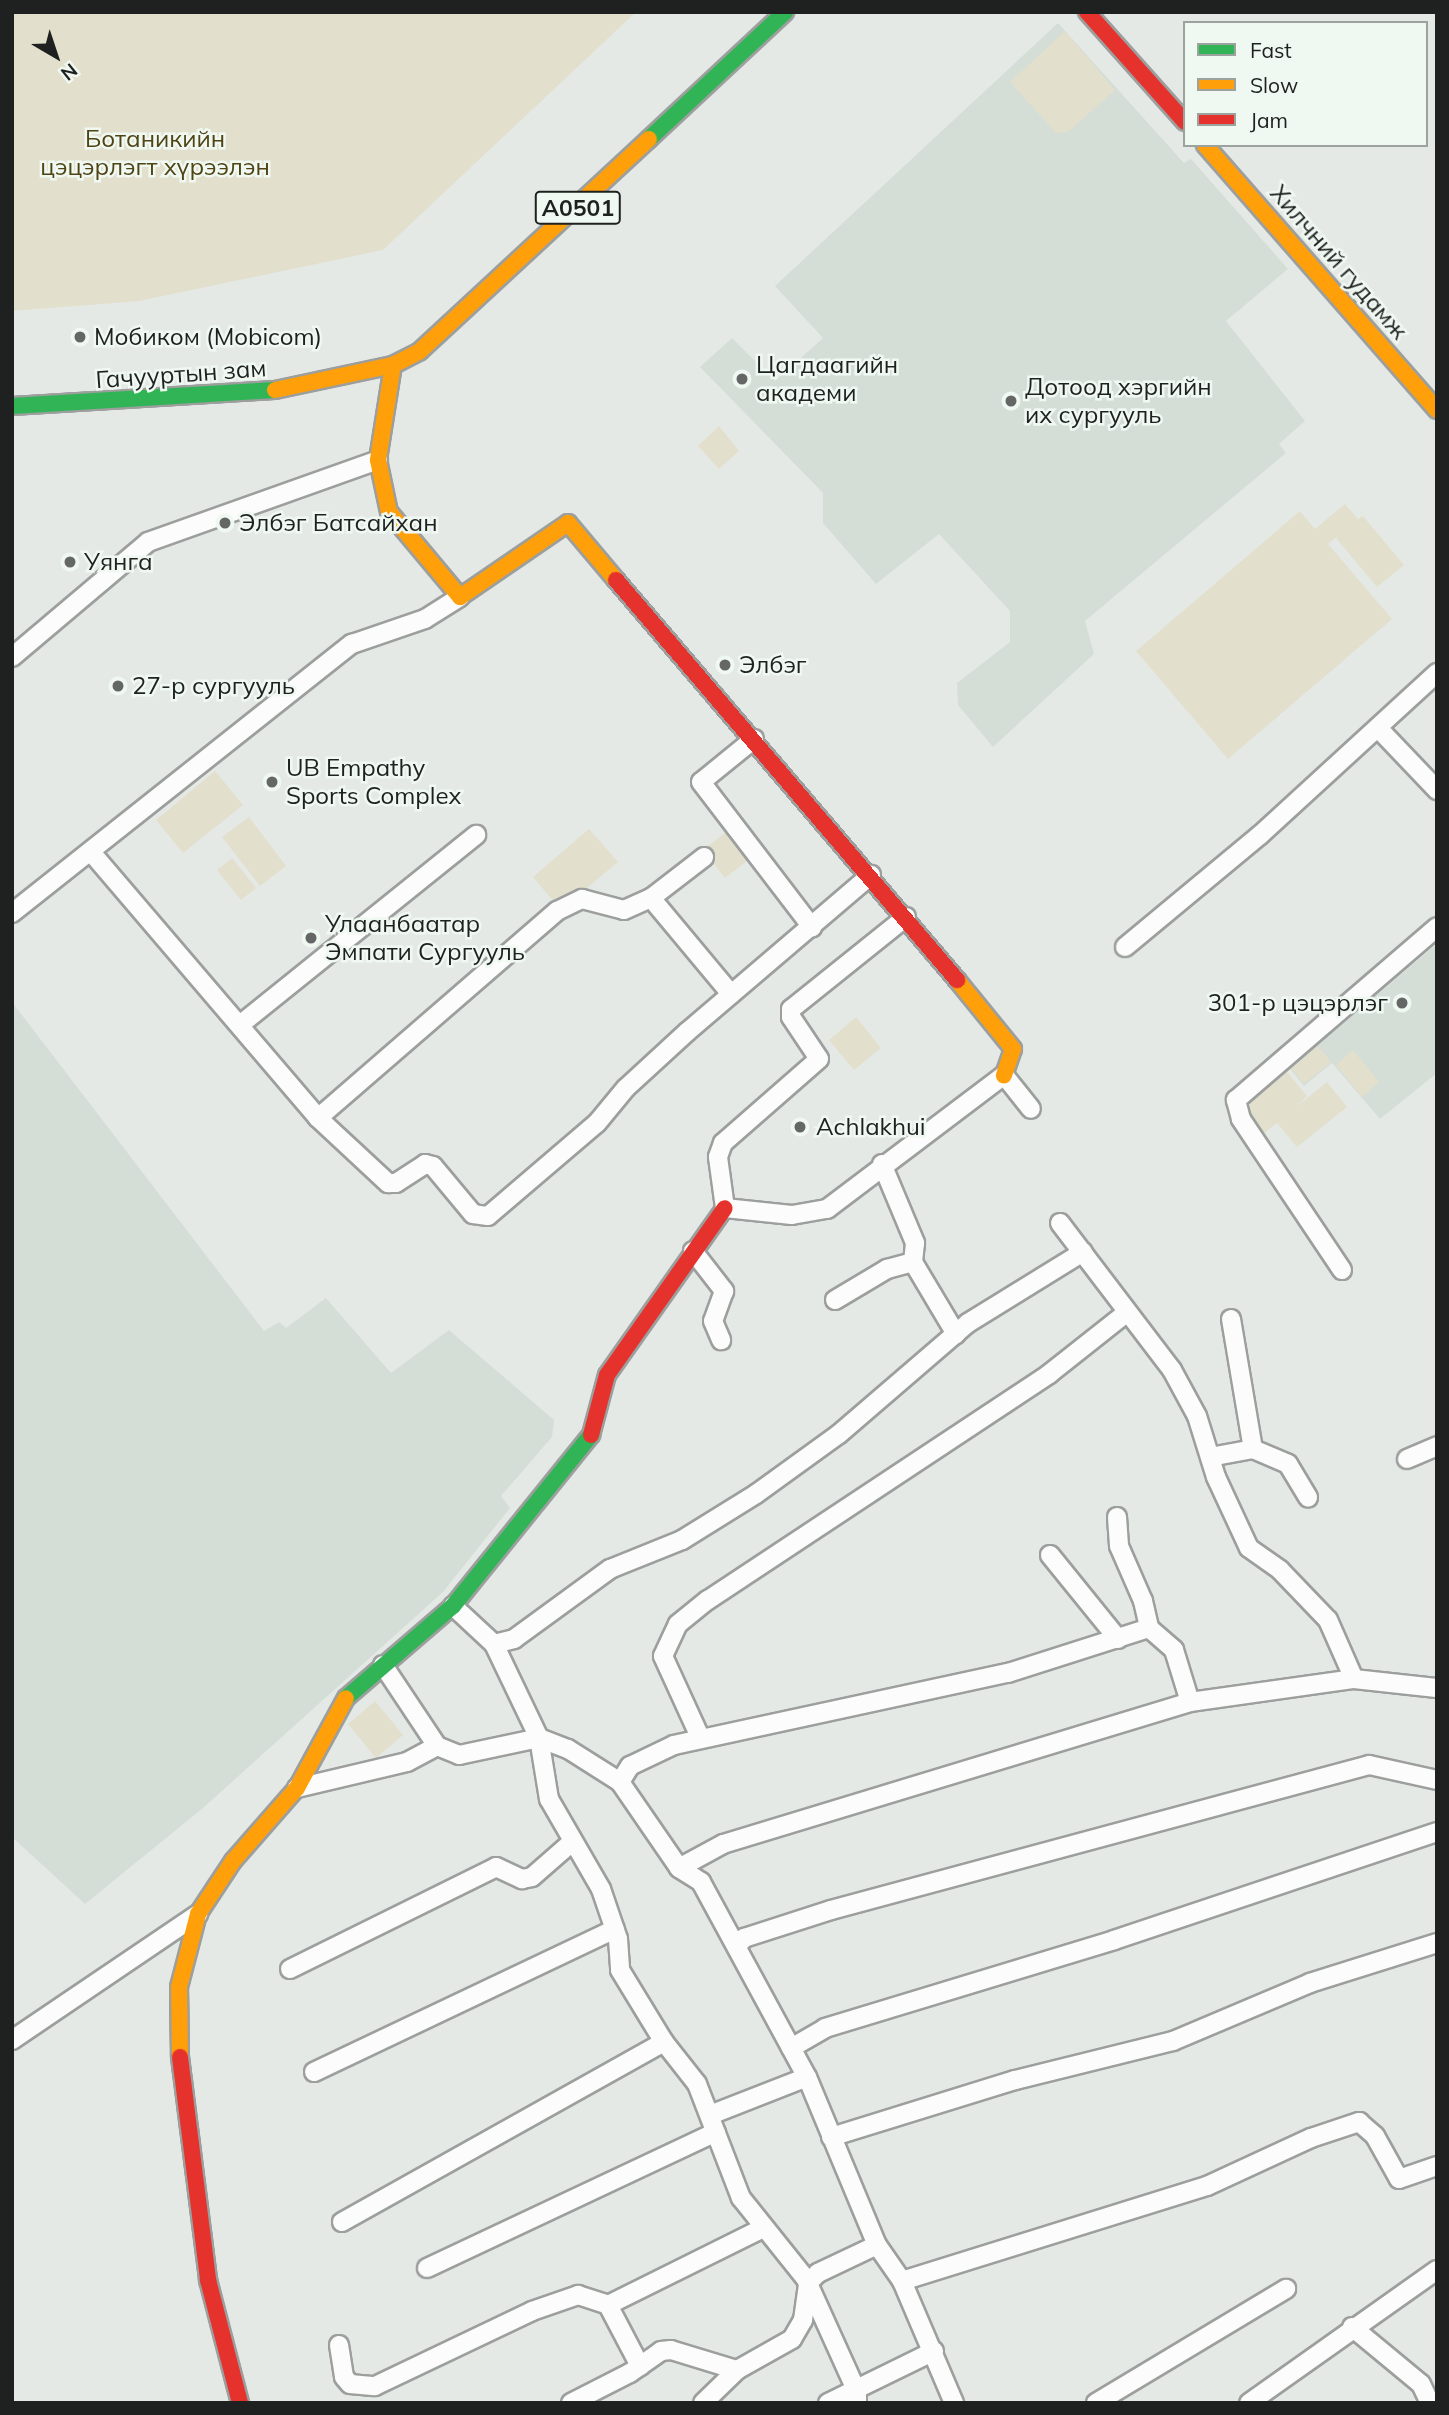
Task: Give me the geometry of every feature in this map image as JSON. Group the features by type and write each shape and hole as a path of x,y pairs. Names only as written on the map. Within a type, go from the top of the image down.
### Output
{"main road":[{"name":"A0501","path":"393,365 420,351 481,297 785,12"},
{"path":"1087,12 1183,120"},
{"name":"Хилчний гудамж","path":"1207,147 1437,410"},
{"name":"Гачууртын зам","path":"12,406 253,395 352,376 393,365"},
{"path":"393,365 378,460 389,512 460,597 568,523 871,875 1003,1034 1013,1049 1004,1075"},
{"path":"240,2403 208,2280 180,2066 179,1987 198,1914 233,1861 297,1788 334,1715 383,1665 453,1606 591,1435 607,1375 693,1251 719,1222 725,1208"}],"street":[{"path":"12,657 148,542 378,460"},
{"path":"12,913 352,644 425,619 460,597"},
{"path":"1125,947 1260,835 1437,673"},
{"path":"1378,727 1437,790"},
{"path":"754,739 701,782 812,927"},
{"path":"241,1024 476,835"},
{"path":"91,852 241,1024 318,1118 387,1183 396,1183 425,1164 433,1166 473,1214 488,1216 597,1123 626,1088 732,993 871,875"},
{"path":"318,1118 557,911 582,899 624,910 650,898 704,857"},
{"path":"650,898 732,993"},
{"path":"905,918 791,1009 791,1017 818,1059 723,1143 718,1157 725,1208 792,1215 827,1209 881,1164 1004,1075 1031,1110"},
{"path":"1342,1269 1241,1119 1236,1100 1437,926"},
{"path":"881,1164 915,1243 912,1262 957,1334"},
{"path":"1060,1223 1125,1314 1172,1370 1197,1416 1210,1457 1249,1548 1280,1570 1328,1620 1354,1679"},
{"path":"693,1251 724,1291 713,1321 721,1340"},
{"path":"494,1644 514,1639 610,1569 682,1540 756,1494 839,1434 957,1334 1083,1252"},
{"path":"835,1300 887,1269 912,1262"},
{"path":"700,1737 663,1656 678,1624 708,1600 1049,1374 1125,1314"},
{"path":"1231,1319 1253,1449"},
{"path":"1407,1459 1437,1446"},
{"path":"1210,1457 1253,1449 1288,1464 1308,1497"},
{"path":"1117,1517 1119,1546 1143,1601 1149,1628 1174,1650 1190,1702"},
{"path":"1050,1555 1118,1639"},
{"path":"453,1606 494,1644 539,1738 549,1799 571,1843 601,1889 615,1929 620,1970 664,2042 696,2084 741,2198 763,2228 781,2244 808,2283 857,2398"},
{"path":"620,1782 630,1766 645,1757 700,1737 1009,1673 1149,1628"},
{"path":"383,1665 437,1746 459,1755 539,1738 568,1749 620,1782 679,1868 701,1882 807,2077 877,2245 902,2281 954,2403"},
{"path":"679,1868 723,1844 1190,1702 1354,1679 1437,1688"},
{"path":"297,1788 407,1762 437,1746"},
{"path":"737,1947 744,1938 843,1906 1369,1765 1381,1765 1414,1779 1437,1780"},
{"path":"792,2048 837,2024 1114,1940 1437,1832"},
{"path":"290,1969 496,1867 522,1879 532,1877 571,1843"},
{"path":"12,2040 198,1914"},
{"path":"314,2072 615,1929"},
{"path":"831,2137 1001,2084 1174,2041 1310,1983 1437,1943"},
{"path":"342,2222 664,2042"},
{"path":"427,2268 807,2077"},
{"path":"902,2281 1039,2235 1087,2227 1207,2186 1311,2138 1359,2122 1375,2136 1399,2179 1437,2166"},
{"path":"608,2305 763,2228"},
{"path":"703,2403 737,2370 792,2339 803,2320 808,2283 834,2264 877,2245"},
{"path":"1249,2403 1352,2327 1437,2270"},
{"path":"1096,2403 1286,2289"},
{"path":"339,2344 344,2377 350,2384 374,2386 532,2311 578,2295 608,2305 640,2366"},
{"path":"1352,2327 1421,2384 1430,2403"},
{"path":"571,2403 640,2366 661,2351 671,2350 737,2370"},
{"path":"828,2403 857,2398 934,2351"}],"shaded area":[{"name":"Дотоод хэргийн их сургууль","path":"1058,23 1184,163 1191,159 1288,269 1226,321 1305,421 1279,444 1286,453 1085,621 1094,654 993,747 958,705 957,683 1010,642 1010,611 939,534 876,584 823,523 823,493 700,367 732,338 775,381 823,338 775,286"},
{"name":"301-р цэцэрлэг","path":"1437,944 1437,1073 1380,1119 1332,1063 1304,1086 1290,1069"},
{"path":"12,1002 264,1331 279,1322 286,1328 326,1298 391,1373 449,1330 554,1420 552,1437 501,1496 510,1508 443,1592 203,1808 85,1904 12,1837"}],"green space":[{"name":"Ботаникийн цэцэрлэгт хүрээлэн","path":"12,12 636,12 383,250 139,301 12,311"},
{"path":"1065,31 1115,90 1068,132 1056,133 1010,82"},
{"path":"719,426 739,451 719,469 698,446"},
{"path":"1345,504 1358,519 1363,516 1404,565 1377,587 1336,538 1339,535 1328,544 1392,619 1228,759 1136,651 1300,511 1315,529"},
{"path":"215,771 243,805 183,853 156,820"},
{"path":"249,817 286,866 260,886 222,837"},
{"path":"589,829 618,862 561,910 533,877"},
{"path":"730,829 752,857 725,878 703,850"},
{"path":"232,858 256,888 241,900 217,870"},
{"path":"856,1017 881,1048 854,1070 829,1040"},
{"path":"1318,1046 1331,1062 1304,1084 1291,1069"},
{"path":"1353,1050 1379,1082 1362,1097 1336,1065"},
{"path":"1286,1071 1307,1096 1296,1107 1327,1082 1347,1107 1297,1147 1277,1123 1264,1133 1249,1113 1250,1103"},
{"path":"375,1701 403,1735 376,1758 348,1724"}],"traffic: fast":[{"path":"649,139 785,12"},
{"path":"12,406 275,390"},
{"path":"346,1698 453,1606 591,1435"}],"traffic: slow":[{"path":"275,390 393,365 420,351 649,139"},
{"path":"1207,147 1437,410"},
{"path":"393,365 378,460 389,512 460,597 568,523 616,580"},
{"path":"957,980 1013,1049 1004,1075"},
{"path":"180,2057 179,1987 198,1914 233,1861 297,1788 346,1698"}],"traffic: jam":[{"path":"1087,12 1183,120"},
{"path":"616,580 957,980"},
{"path":"591,1435 607,1375 725,1208"},
{"path":"180,2057 208,2280 240,2403"}],"place":[{"name":"Мобиком (Mobicom)","path":"80,337"},
{"name":"Цагдаагийн академи","path":"742,379"},
{"name":"Дотоод хэргийн их сургууль","path":"1011,401"},
{"name":"Элбэг Батсайхан","path":"225,523"},
{"name":"Уянга","path":"70,562"},
{"name":"Элбэг","path":"725,665"},
{"name":"27-р сургууль","path":"118,686"},
{"name":"UB Empathy Sports Complex","path":"272,782"},
{"name":"Улаанбаатар Эмпати Сургууль","path":"311,938"},
{"name":"301-р цэцэрлэг","path":"1402,1003"},
{"name":"Achlakhui","path":"800,1127"}]}
